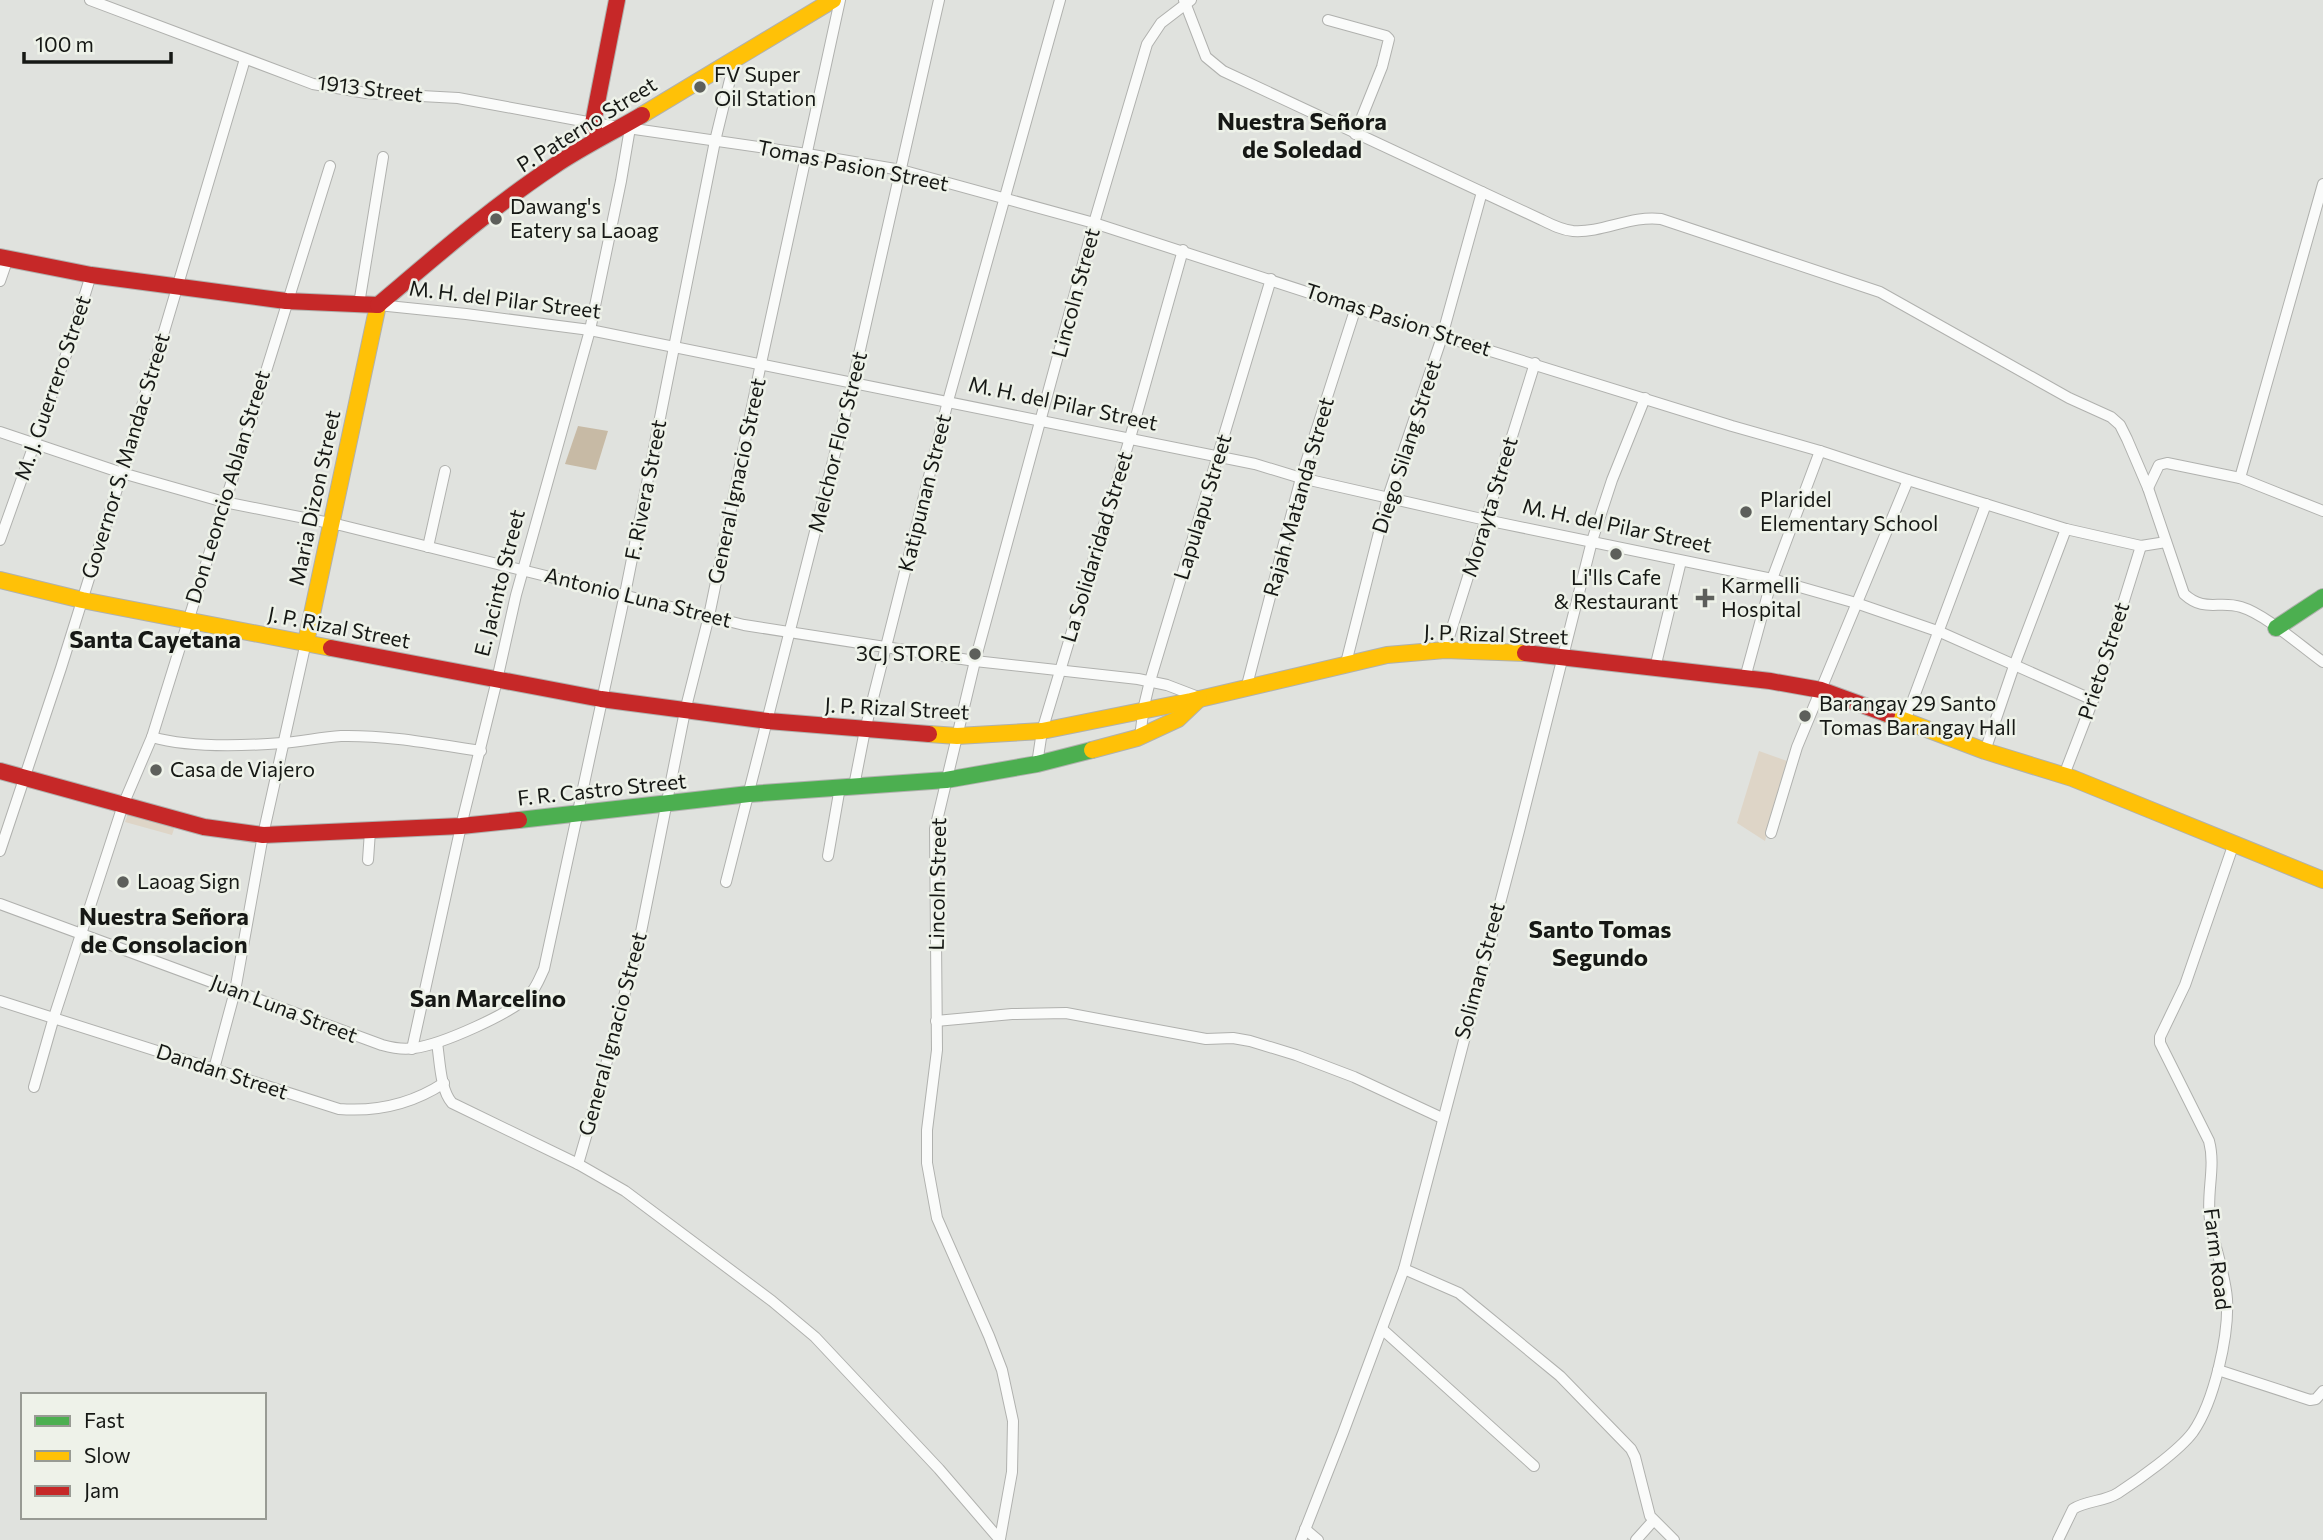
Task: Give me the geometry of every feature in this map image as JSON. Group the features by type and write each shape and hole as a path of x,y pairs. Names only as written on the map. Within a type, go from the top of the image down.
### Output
{"main road":[{"path":"595,131 617,0"},
{"name":"P. Paterno Street","path":"377,305 595,131 626,127 833,0"},
{"name":"M. H. del Pilar Street","path":"4,257 91,275 177,287 286,301 377,305"},
{"name":"Maria Dizon Street","path":"306,642 377,305"},
{"name":"J. P. Rizal Street","path":"0,580 187,621 601,699 768,722 957,736 1042,731 1246,689 1346,663 1387,655 1445,650 1561,657 1794,684 1821,690 1985,751 2064,775 2323,880"},
{"path":"2279,631 2323,597"},
{"path":"2279,631 2323,608"},
{"name":"F. R. Castro Street","path":"0,771 204,827 263,835 461,826 749,794 946,780 1079,755 1140,737 1178,719 1201,699"}],"street":[{"name":"1913 Street","path":"90,0 313,84 341,90 458,98 595,131"},
{"name":"General Ignacio Street","path":"578,1164 641,932 685,711 709,616 840,0"},
{"name":"Melchor Flor Street","path":"726,882 853,382 939,0"},
{"name":"Katipunan Street","path":"828,856 887,648 948,401 1060,0"},
{"path":"1186,1 1201,47 1213,65 1355,134 1563,229 1586,231 1649,217 1676,222 1880,292 2069,398 2111,417 2120,425 2148,488 2184,594 2201,605 2240,606 2323,662"},
{"name":"Lincoln Street","path":"1000,1540 1012,1472 1013,1421 1002,1370 937,1218 928,1176 927,1130 937,1050 935,829 975,661 1094,223 1150,37 1161,23 1186,1"},
{"path":"1328,20 1389,39 1382,67 1355,134"},
{"name":"F. Rivera Street","path":"412,1049 437,1043 509,1010 530,994 544,969 625,595 715,141 735,59"},
{"name":"Governor S. Mandac Street","path":"0,851 122,473 245,60"},
{"name":"Tomas Pasion Street","path":"626,127 901,170 1006,198 1182,250 1442,336 1732,426 1820,450 2066,528 2141,546 2166,541"},
{"name":"E. Jacinto Street","path":"412,1049 514,603 551,461 590,330 621,181 626,127"},
{"path":"359,304 383,157"},
{"name":"Don Leoncio Ablan Street","path":"34,1087 123,805 152,737 330,166"},
{"path":"2240,478 2323,184"},
{"name":"Diego Silang Street","path":"1346,663 1388,497 1442,336 1482,192"},
{"name":"La Solidaridad Street","path":"1037,764 1042,731 1130,438 1182,250"},
{"path":"0,282 4,257"},
{"name":"M. J. Guerrero Street","path":"0,540 91,275"},
{"name":"Lapulapu Street","path":"1140,737 1150,681 1271,279"},
{"name":"M. H. del Pilar Street","path":"377,305 590,330 761,363 1255,464 1301,478 1486,520 1772,579 1856,603 1940,632 2093,700"},
{"name":"Rajah Matanda Street","path":"1246,689 1301,478 1356,307"},
{"name":"Morayta Street","path":"1445,650 1535,363"},
{"name":"Soliman Street","path":"1303,1535 1404,1269 1592,541 1612,480 1645,398"},
{"name":"Antonio Luna Street","path":"0,432 122,473 224,502 331,523 709,616 791,634 975,661 1150,681 1201,699"},
{"path":"1745,678 1772,579 1820,450"},
{"path":"2148,488 2162,463 2240,478 2323,511"},
{"path":"428,547 445,471"},
{"path":"1771,833 1797,747 1908,480"},
{"path":"1905,721 1986,504"},
{"path":"1985,751 2066,528"},
{"name":"Prieto Street","path":"2064,775 2093,700 2141,546"},
{"path":"1655,668 1681,561"},
{"name":"Maria Dizon Street","path":"214,1069 235,991 263,835 306,642"},
{"path":"152,737 193,743 283,743 328,737 374,737 407,739 481,751"},
{"path":"368,860 370,831"},
{"name":"Farm Road","path":"2058,1540 2073,1509 2116,1494 2180,1446 2192,1433 2203,1413 2218,1370 2227,1301 2210,1221 2212,1154 2195,1111 2160,1043 2160,1037 2185,985 2234,843"},
{"name":"Juan Luna Street","path":"0,904 382,1045 412,1049"},
{"name":"Dandan Street","path":"0,1001 339,1109 354,1110 405,1102 426,1095 444,1083"},
{"path":"936,1021 1012,1014 1066,1013 1206,1039 1240,1039 1296,1055 1393,1094 1442,1118"},
{"path":"437,1043 448,1098 458,1107 505,1127 625,1191 799,1322 930,1459 1000,1540"},
{"path":"1404,1269 1459,1293 1560,1376 1631,1449 1653,1521 1674,1540"},
{"path":"1382,1329 1534,1466"},
{"path":"2218,1370 2310,1400 2316,1399 2323,1391"},
{"path":"1636,1540 1653,1521"},
{"path":"1303,1535 1318,1540"}],"shaded area":[{"path":"578,426 608,431 596,470 565,464"},
{"path":"1759,751 1787,761 1765,841 1737,823"},
{"path":"129,811 176,823 172,835 125,822"}],"traffic: fast":[{"path":"2276,628 2323,597"},
{"path":"519,820 749,794 946,780 1037,764 1092,750"}],"traffic: slow":[{"path":"642,115 833,0"},
{"path":"306,642 378,305"},
{"path":"0,580 82,600 331,648"},
{"path":"929,734 957,736 1042,731 1191,701 1387,655 1445,650 1525,653"},
{"path":"1092,750 1137,738 1178,719 1199,699"},
{"path":"1887,714 1985,751 2072,778 2323,880"}],"traffic: jam":[{"path":"596,139 593,123 617,0"},
{"path":"378,305 508,198 575,152 642,115"},
{"path":"0,257 91,275 286,301 378,305"},
{"path":"331,648 601,699 768,721 929,734"},
{"path":"1525,653 1770,681 1821,690 1887,714"},
{"path":"0,771 204,827 263,835 461,826 519,820"}],"place":[{"name":"FV Super Oil Station","path":"700,87"},
{"name":"Dawang's Eatery sa Laoag","path":"496,219"},
{"name":"Plaridel Elementary School","path":"1746,512"},
{"name":"Li'lls Cafe & Restaurant","path":"1616,554"},
{"name":"Karmelli Hospital","path":"1705,598"},
{"name":"3CJ STORE","path":"975,654"},
{"name":"Barangay 29 Santo Tomas Barangay Hall","path":"1805,716"},
{"name":"Casa de Viajero","path":"156,770"},
{"name":"Laoag Sign","path":"123,882"}],"district":[{"name":"Nuestra Señora de Soledad","path":"1302,136"},
{"name":"Santa Cayetana","path":"155,640"},
{"name":"Nuestra Señora de Consolacion","path":"164,931"},
{"name":"Santo Tomas Segundo","path":"1600,944"},
{"name":"San Marcelino","path":"488,999"}]}
